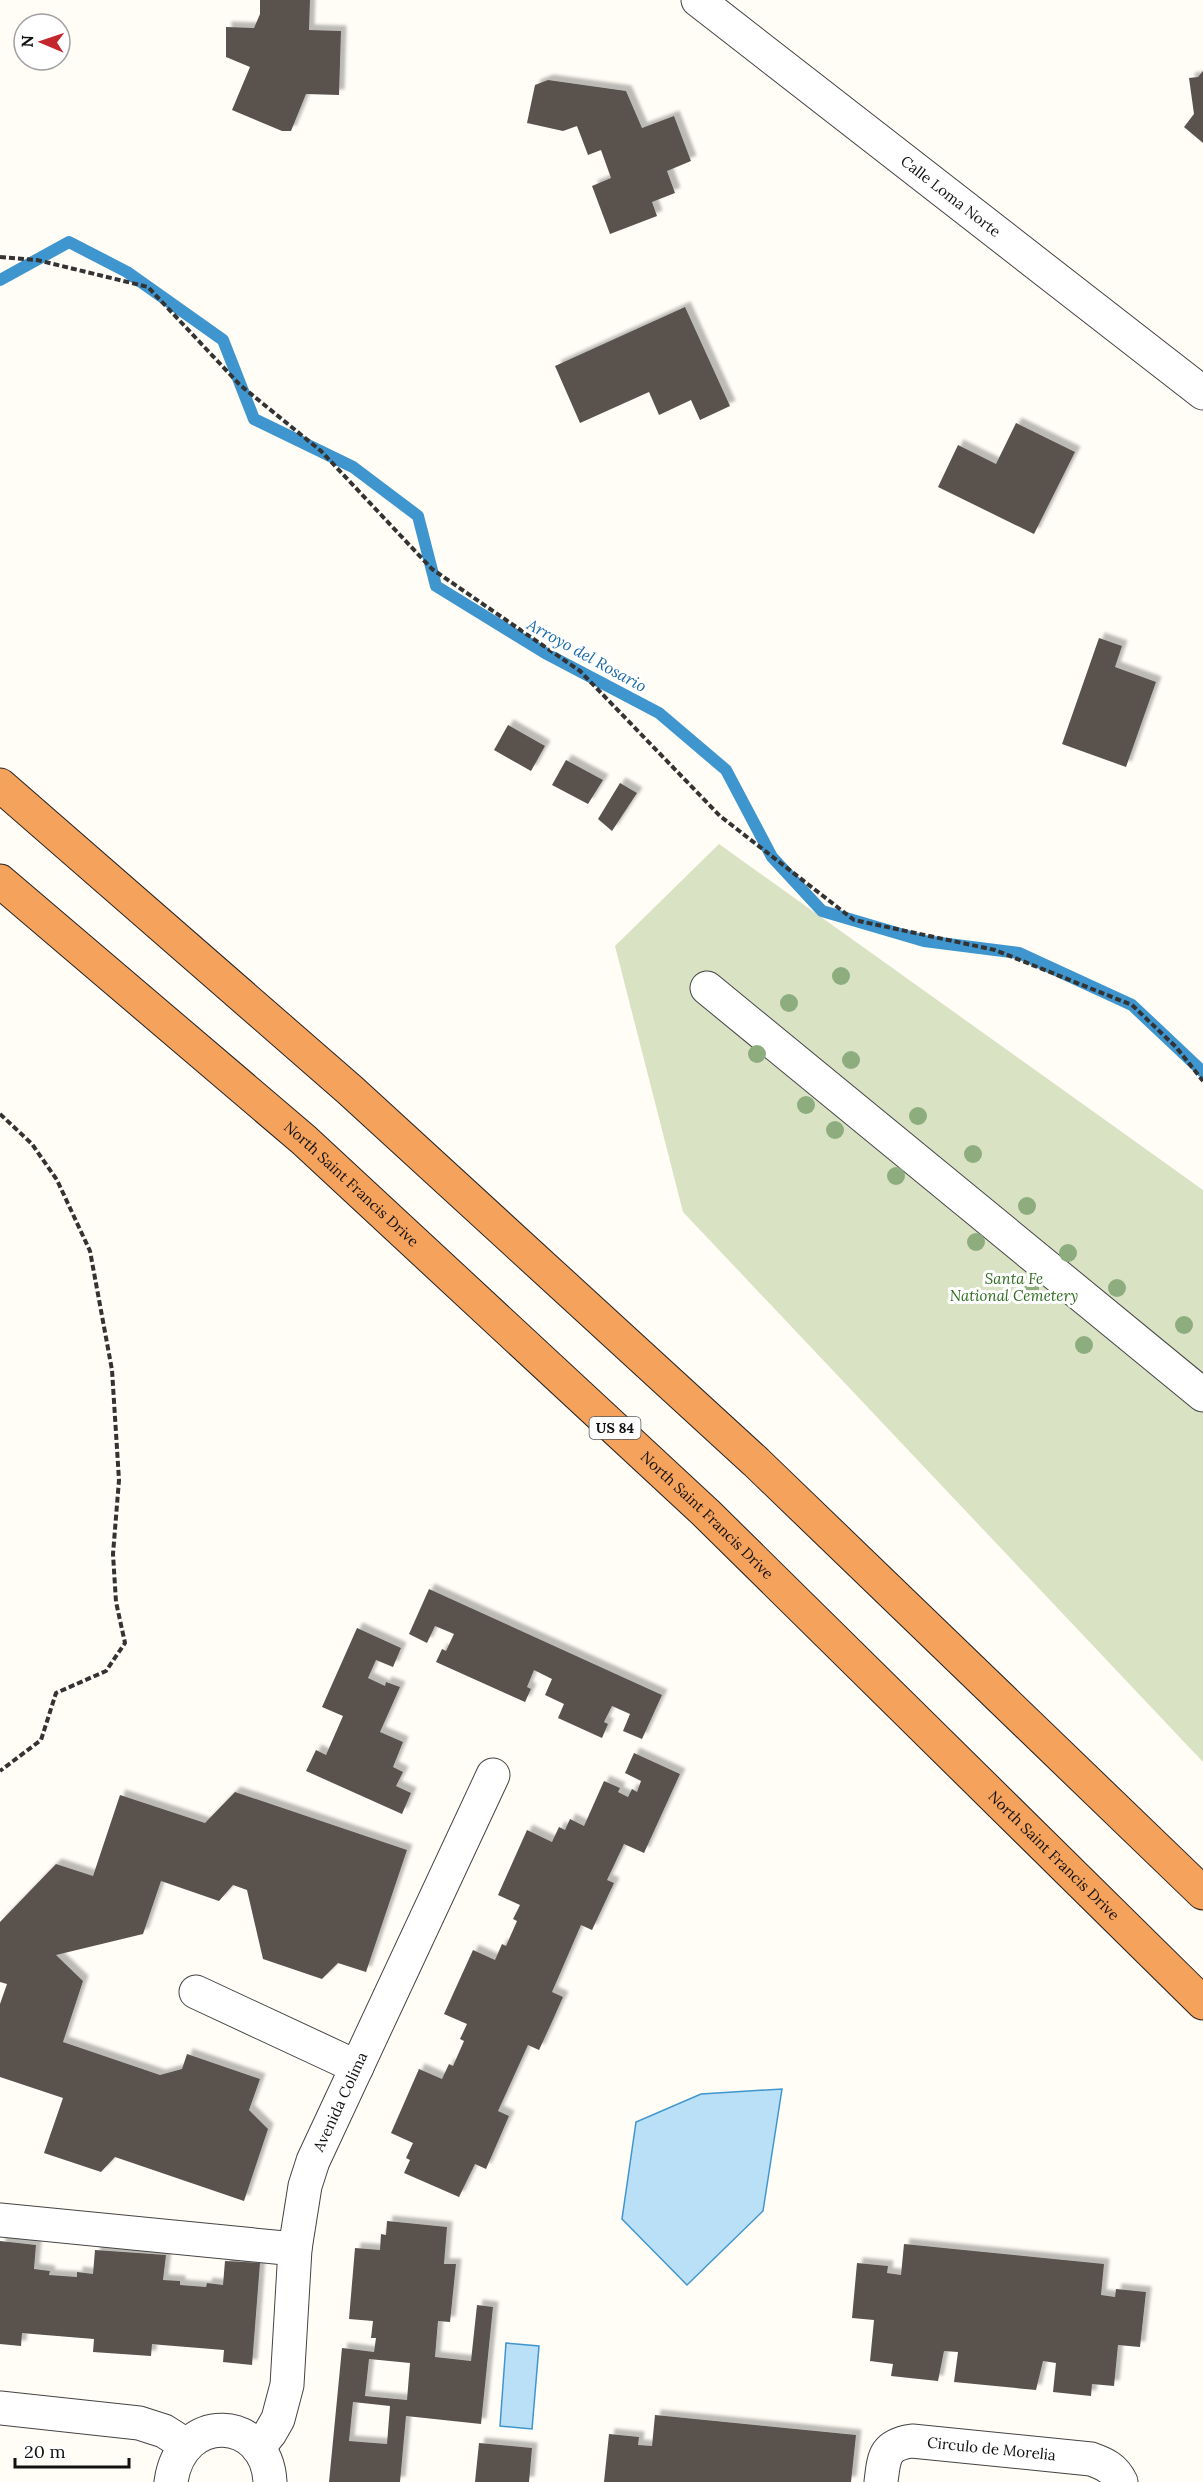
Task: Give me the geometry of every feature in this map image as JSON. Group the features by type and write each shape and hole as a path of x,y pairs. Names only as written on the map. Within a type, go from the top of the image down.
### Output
{"highway":[{"path":"0,785 350,1090 747,1454 1203,1893"},
{"name":"North Saint Francis Drive","path":"0,881 304,1140 706,1513 1203,2003"}],"street":[{"name":"Calle Loma Norte","path":"698,0 1203,393"},
{"path":"707,988 1203,1395"},
{"name":"Avenida Colima","path":"258,2448 278,2419 287,2385 295,2249 305,2186 314,2161 493,1775"},
{"path":"196,1992 357,2067"},
{"path":"0,2220 295,2249"},
{"path":"0,2408 140,2423 164,2431 186,2445"},
{"path":"171,2482 173,2465 186,2445 208,2432 224,2430 239,2434 258,2448 270,2471 270,2482"},
{"name":"Circulo de Morelia","path":"881,2482 886,2454 893,2446 912,2441 1091,2459 1115,2471 1121,2482"}],"path":[{"path":"0,257 37,260 148,287 240,385 321,451 432,569 580,671 720,816 854,920 995,950 1132,1005 1176,1047 1203,1081"},
{"path":"0,1114 32,1144 57,1180 90,1251 112,1370 119,1480 114,1563 116,1602 125,1643 106,1671 56,1693 41,1740 0,1771"}],"green space":[{"name":"Santa Fe National Cemetery","path":"719,844 1203,1190 1203,1762 683,1212 615,946"}],"water":[{"path":"782,2089 763,2211 687,2285 622,2219 636,2122 701,2094"},
{"path":"506,2343 539,2346 532,2429 500,2426"}],"building":[{"path":"260,0 310,0 309,30 341,31 339,95 306,94 291,131 282,131 232,110 250,67 226,57 226,27 254,28 260,14"},
{"path":"1203,71 1203,143 1184,127 1194,114 1189,78 1198,77"},
{"path":"548,80 626,91 642,128 674,116 691,161 667,171 675,193 652,202 657,216 610,234 592,186 611,178 601,150 588,155 577,126 563,131 527,123 535,85"},
{"path":"685,307 730,406 700,420 691,400 659,415 649,392 580,423 555,366"},
{"path":"1016,423 1075,452 1034,534 938,487 958,445 996,464"},
{"path":"1099,638 1122,646 1115,667 1156,682 1126,767 1062,744"},
{"path":"508,725 545,746 531,771 494,750"},
{"path":"566,760 603,780 588,804 552,785"},
{"path":"620,783 637,793 612,831 598,819"},
{"path":"429,1589 662,1695 642,1739 623,1731 630,1714 612,1706 604,1722 608,1724 602,1738 558,1718 564,1704 545,1695 552,1679 534,1670 527,1687 531,1689 525,1702 436,1662 442,1649 446,1651 454,1634 435,1626 427,1643 409,1634"},
{"path":"357,1628 401,1648 393,1667 376,1660 368,1678 385,1686 386,1682 400,1687 380,1732 403,1742 393,1767 403,1772 396,1786 411,1793 402,1814 306,1771 316,1750 326,1755 343,1716 322,1707"},
{"path":"634,1753 680,1774 644,1853 624,1844 607,1880 614,1883 592,1930 581,1925 552,1992 563,1997 551,2024 539,2050 528,2045 498,2111 509,2116 486,2169 475,2164 459,2197 404,2173 410,2160 406,2158 413,2143 391,2133 419,2069 442,2079 449,2064 453,2066 464,2041 460,2039 467,2024 444,2014 473,1950 495,1960 502,1944 506,1946 517,1921 513,1919 520,1905 498,1895 527,1830 552,1842 559,1827 565,1830 570,1819 584,1826 604,1781 620,1788 618,1792 628,1797 632,1789 637,1792 641,1781 625,1773"},
{"path":"235,1792 407,1850 366,1972 338,1963 322,1979 263,1959 247,1890 233,1885 219,1901 161,1881 143,1934 56,1955 83,1981 63,2042 160,2075 182,2069 187,2054 260,2079 249,2110 268,2129 244,2201 115,2157 101,2172 44,2153 63,2098 0,2077 0,2004 7,1984 0,1982 0,1922 56,1864 93,1876 120,1795 205,1823"},
{"path":"387,2221 447,2227 444,2264 456,2264 450,2322 438,2321 435,2357 471,2361 477,2305 493,2307 481,2424 406,2416 400,2482 329,2482 342,2348 374,2352 376,2338 371,2338 373,2321 349,2319 355,2248 380,2250 381,2234 386,2235","holes":["369,2359 410,2363 407,2400 365,2396","353,2402 390,2406 387,2444 349,2441"]},
{"path":"0,2241 36,2245 34,2269 50,2271 49,2275 77,2277 77,2272 93,2274 95,2250 166,2255 163,2280 180,2281 180,2285 206,2287 207,2283 223,2285 225,2261 260,2263 252,2365 223,2362 224,2350 152,2344 151,2356 93,2352 94,2339 22,2333 21,2346 0,2344"},
{"path":"904,2244 1104,2264 1101,2295 1115,2297 1116,2289 1146,2292 1140,2347 1118,2345 1114,2386 1092,2384 1091,2396 1053,2392 1056,2363 1043,2361 1036,2390 954,2382 958,2352 944,2351 938,2381 891,2376 893,2364 870,2361 874,2320 852,2318 857,2263 888,2266 887,2273 901,2275"},
{"path":"655,2415 856,2435 851,2482 604,2482 609,2434 639,2437 638,2445 652,2446"},
{"path":"479,2443 532,2448 529,2482 475,2482"}],"waterway":[{"name":"Arroyo del Rosario","path":"0,280 69,242 127,272 223,340 254,419 353,467 418,516 436,586 545,653 659,713 726,770 772,857 822,911 924,941 1019,953 1132,1005 1203,1072"}]}
